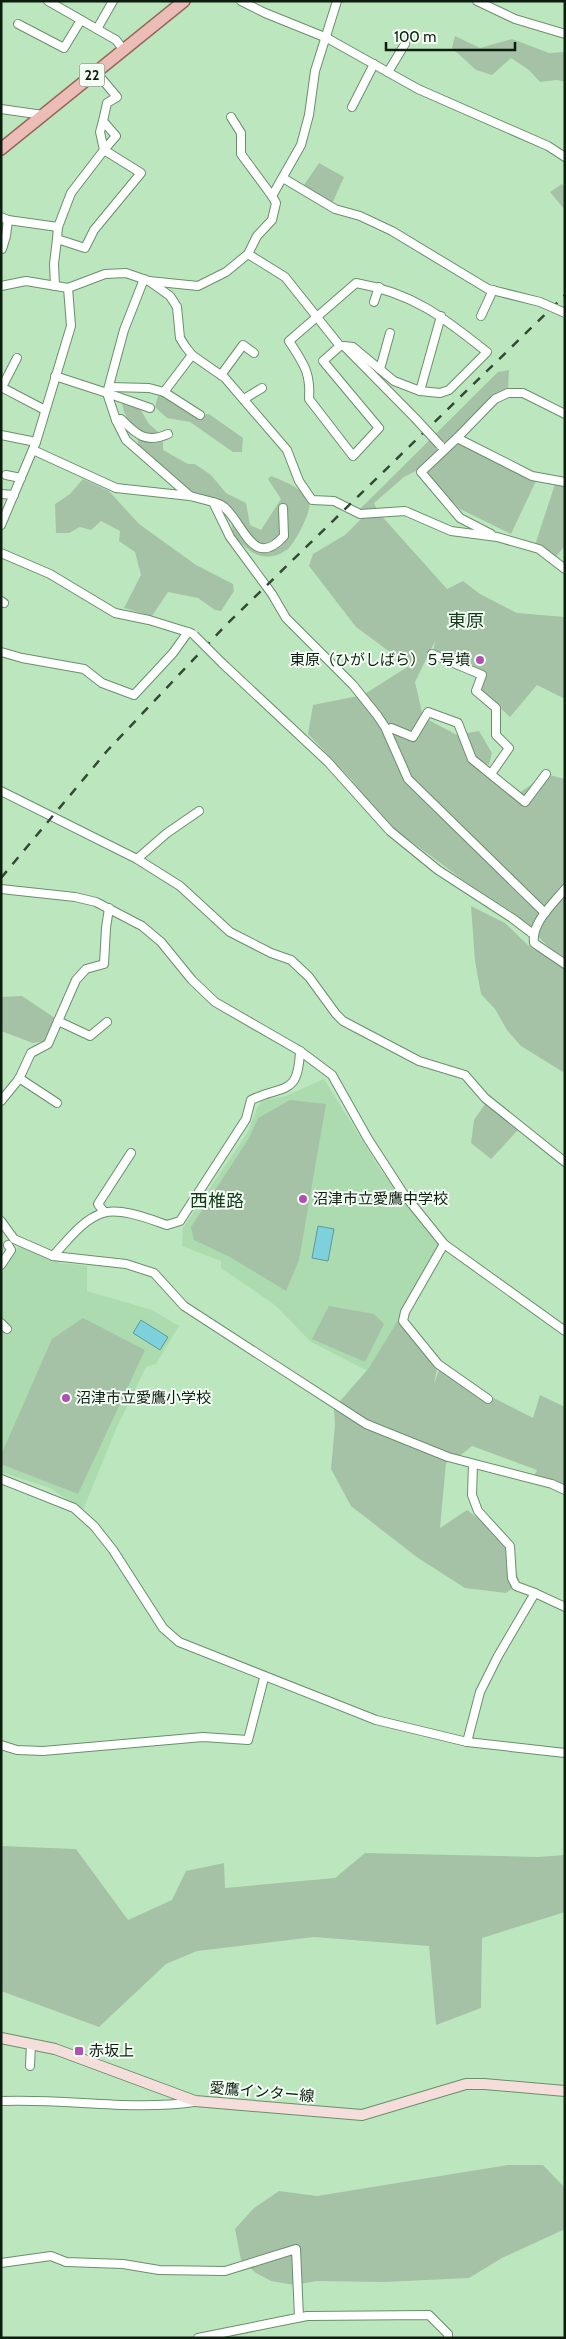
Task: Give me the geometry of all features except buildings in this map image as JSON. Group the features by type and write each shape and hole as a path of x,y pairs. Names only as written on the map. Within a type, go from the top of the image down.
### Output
{"main road":[{"name":"22","path":"1,149 184,1"},
{"name":"愛鷹インター線","path":"1,2038 55,2049 195,2101 362,2115 466,2084 565,2091"}],"street":[{"path":"48,1 60,4 81,20 116,40 123,49"},
{"path":"97,29 113,1"},
{"path":"242,1 265,13 327,38 418,89 548,146 565,157"},
{"path":"272,196 301,145 309,115 315,71 327,38 337,1"},
{"path":"478,1 515,19 565,34"},
{"path":"18,24 64,48 81,20"},
{"path":"388,72 405,44"},
{"path":"352,107 374,64"},
{"path":"57,239 85,248 94,230 141,173 104,150 100,132 107,103 117,97 96,72"},
{"path":"1,109 43,115"},
{"path":"147,280 198,286 226,272 248,254 257,236 272,220 276,203 241,154 241,133 231,117"},
{"path":"55,286 54,264 58,227 71,193 116,136 103,122"},
{"path":"283,178 335,209 360,216 392,231 492,290 540,302 565,313"},
{"path":"2,249 6,236 5,219 58,227"},
{"path":"248,254 285,277 342,346 415,418 442,448"},
{"path":"1,286 26,281 68,288 105,274 126,272 147,280 170,296 176,307 180,338 192,355 221,375 287,450 299,481 312,500 334,501 360,514 405,510 451,530 497,537 539,549 565,569"},
{"path":"147,280 124,330 108,390 116,420 126,440 190,496"},
{"path":"356,283 379,287 396,292 441,316 487,352 449,390 440,394 420,390 394,381 353,347 342,346 323,361 379,428 353,456 309,399 310,382 303,364 289,342 317,317 356,283"},
{"path":"374,302 379,287"},
{"path":"1,525 34,446 71,326 68,288"},
{"path":"481,316 492,290"},
{"path":"420,390 441,316"},
{"path":"380,369 390,333"},
{"path":"221,375 243,345 254,353"},
{"path":"164,392 192,355"},
{"path":"17,358 2,387 45,410"},
{"path":"55,376 108,390 150,408"},
{"path":"108,390 149,388 164,392 200,415"},
{"path":"244,399 262,388"},
{"path":"497,537 460,518 420,472 442,448 458,438 495,399 508,393 523,393 565,414"},
{"path":"116,420 121,418 138,436 158,439 168,434"},
{"path":"1,436 34,446 116,488 190,496 213,502 224,507 252,544 264,548 276,545 284,536 283,508"},
{"path":"458,438 532,476 565,482"},
{"path":"6,475 21,478"},
{"path":"1,494 14,495"},
{"path":"213,502 230,537 272,594 286,618 354,685 387,730 408,778 545,913"},
{"path":"1,553 50,574 115,613 191,633 328,762 390,831 438,870 512,918 533,934"},
{"path":"1,652 22,658 84,669 102,683 134,695 191,633"},
{"path":"432,654 482,675 476,691 496,708 496,735 509,748 491,774"},
{"path":"387,730 391,728 413,737 428,712 458,723 472,759 525,802 546,774"},
{"path":"1,791 137,859 180,886 230,932 271,953 291,960 309,977 343,1021 419,1061 465,1074 484,1098 565,1162"},
{"path":"137,859 167,833 199,811"},
{"path":"1,889 75,897 96,902 142,926 161,942 192,980 215,1002 300,1051 332,1075 368,1139 403,1193 444,1244 565,1331"},
{"path":"565,889 545,913 533,934 534,943 565,964"},
{"path":"1,1101 19,1078 31,1053 48,1044 76,980 86,969 104,964 109,908"},
{"path":"58,1021 90,1036 107,1022"},
{"path":"53,1256 76,1232 104,1212 138,1214 168,1225 180,1221 246,1119 251,1100 264,1093 284,1089 293,1082 299,1072 300,1051"},
{"path":"19,1078 57,1103"},
{"path":"104,1212 98,1204 131,1153"},
{"path":"1,1220 11,1242 11,1250 1,1265"},
{"path":"11,1242 53,1256 126,1264 154,1274 184,1306 366,1424 448,1457 552,1484 565,1490"},
{"path":"1,1252 11,1242"},
{"path":"444,1244 405,1312 403,1321 438,1364 488,1399"},
{"path":"473,1464 472,1495 478,1511 510,1546 512,1578 516,1586 565,1607"},
{"path":"1,1479 74,1508 94,1526 113,1550 163,1628 179,1642 264,1678 376,1720 467,1742 565,1753"},
{"path":"467,1742 480,1692 498,1656 535,1593"},
{"path":"1,1745 17,1750 42,1751 203,1737 248,1740 264,1678"},
{"path":"30,2066 31,2044"},
{"path":"1,2101 73,2102 136,2106 170,2105 195,2101"},
{"path":"1,2263 51,2256 66,2262 123,2264 159,2270 224,2271 296,2249 299,2318"},
{"path":"198,2338 299,2318 429,2315 448,2334 448,2338"}],"shaded area":[{"path":"455,36 480,48 512,39 549,53 565,52 565,82 557,80 540,82 529,70 511,58 492,75 476,70 452,48"},
{"path":"319,163 344,177 332,204 302,188"},
{"path":"562,184 565,188 565,210 550,192"},
{"path":"509,370 508,390 445,448 418,470 404,477 374,503 378,512 358,511 498,372"},
{"path":"164,392 199,415 209,414 243,438 242,452 233,452 190,422 167,418 155,407 158,396"},
{"path":"122,404 140,409 149,424 163,436 163,450 188,464 195,464 211,475 226,493 246,503 250,525 261,530 281,499 268,479 271,476 302,492 309,501 308,512 291,546 282,553 270,556 259,555 248,549 234,535 231,518 209,501 191,494 138,447 136,434"},
{"path":"457,439 536,481 511,534 460,509 422,473"},
{"path":"83,479 109,491 139,524 196,565 233,584 234,591 221,611 215,610 198,598 168,592 152,616 124,608 141,575 135,552 119,541 120,531 101,521 91,530 80,527 69,533 56,533 55,504 70,494"},
{"path":"555,484 565,486 565,546 553,560 534,548"},
{"path":"379,513 447,589 463,581 480,594 517,613 565,617 565,699 537,685 510,717 479,688 483,673 433,653 435,641 415,682 423,717 457,735 479,731 492,753 489,765 475,760 518,794 546,774 565,779 565,963 514,913 463,880 384,821 351,779 308,734 313,705 363,695 409,666 356,627 309,566 313,554 345,535 366,514"},
{"path":"471,906 505,923 531,948 565,966 565,1067 563,1072 521,1046 507,1030 495,1009 481,994 475,961"},
{"path":"22,996 55,1018 45,1041 33,1043 1,1031 1,997"},
{"name":"沼津市立愛鷹中学校","path":"324,1079 380,1169 439,1246 370,1372 311,1342 275,1305 221,1268 221,1261 182,1246 183,1228 248,1132 257,1108 262,1101 286,1096"},
{"path":"290,1100 326,1104 299,1260 286,1291 230,1257 194,1240 191,1227 249,1138 258,1118"},
{"path":"485,1104 519,1129 491,1159 471,1143 474,1120"},
{"name":"沼津市立愛鷹小学校","path":"19,1246 61,1263 87,1266 87,1291 152,1310 179,1326 156,1364 146,1367 116,1429 83,1510 50,1488 1,1472 1,1275"},
{"path":"329,1306 374,1314 384,1324 365,1362 312,1339"},
{"path":"400,1317 437,1369 434,1384 439,1370 533,1418 540,1395 565,1407 565,1492 534,1476 537,1470 472,1446 456,1459 446,1463 440,1528 467,1510 505,1539 520,1583 506,1593 465,1588 418,1558 351,1506 331,1469 335,1425 334,1408 369,1368"},
{"path":"83,1318 145,1350 78,1494 1,1464 1,1455 52,1339"},
{"path":"1,1846 76,1849 128,1920 172,1900 186,1871 224,1863 225,1888 335,1878 365,1853 538,1857 565,1855 565,1912 482,1938 481,2008 436,2025 429,1946 314,1937 197,1951 166,1964 99,2027 1,1991"},
{"path":"508,2165 543,2165 565,2188 565,2229 502,2258 469,2278 384,2282 317,2281 294,2285 271,2281 256,2273 241,2260 235,2229 254,2208 279,2191 317,2196"}],"water":[{"path":"318,1226 334,1229 328,1261 312,1258"},
{"path":"141,1320 168,1337 160,1350 133,1333"}],"railway":[{"path":"1,878 107,751 226,625 565,295"}],"place":[{"name":"東原（ひがしばら）５号墳","path":"480,660"},
{"name":"沼津市立愛鷹中学校","path":"303,1199"},
{"name":"沼津市立愛鷹小学校","path":"66,1398"},
{"name":"赤坂上","path":"79,2051"}],"district":[{"name":"東原","path":"466,621"},
{"name":"西椎路","path":"217,1201"}]}
